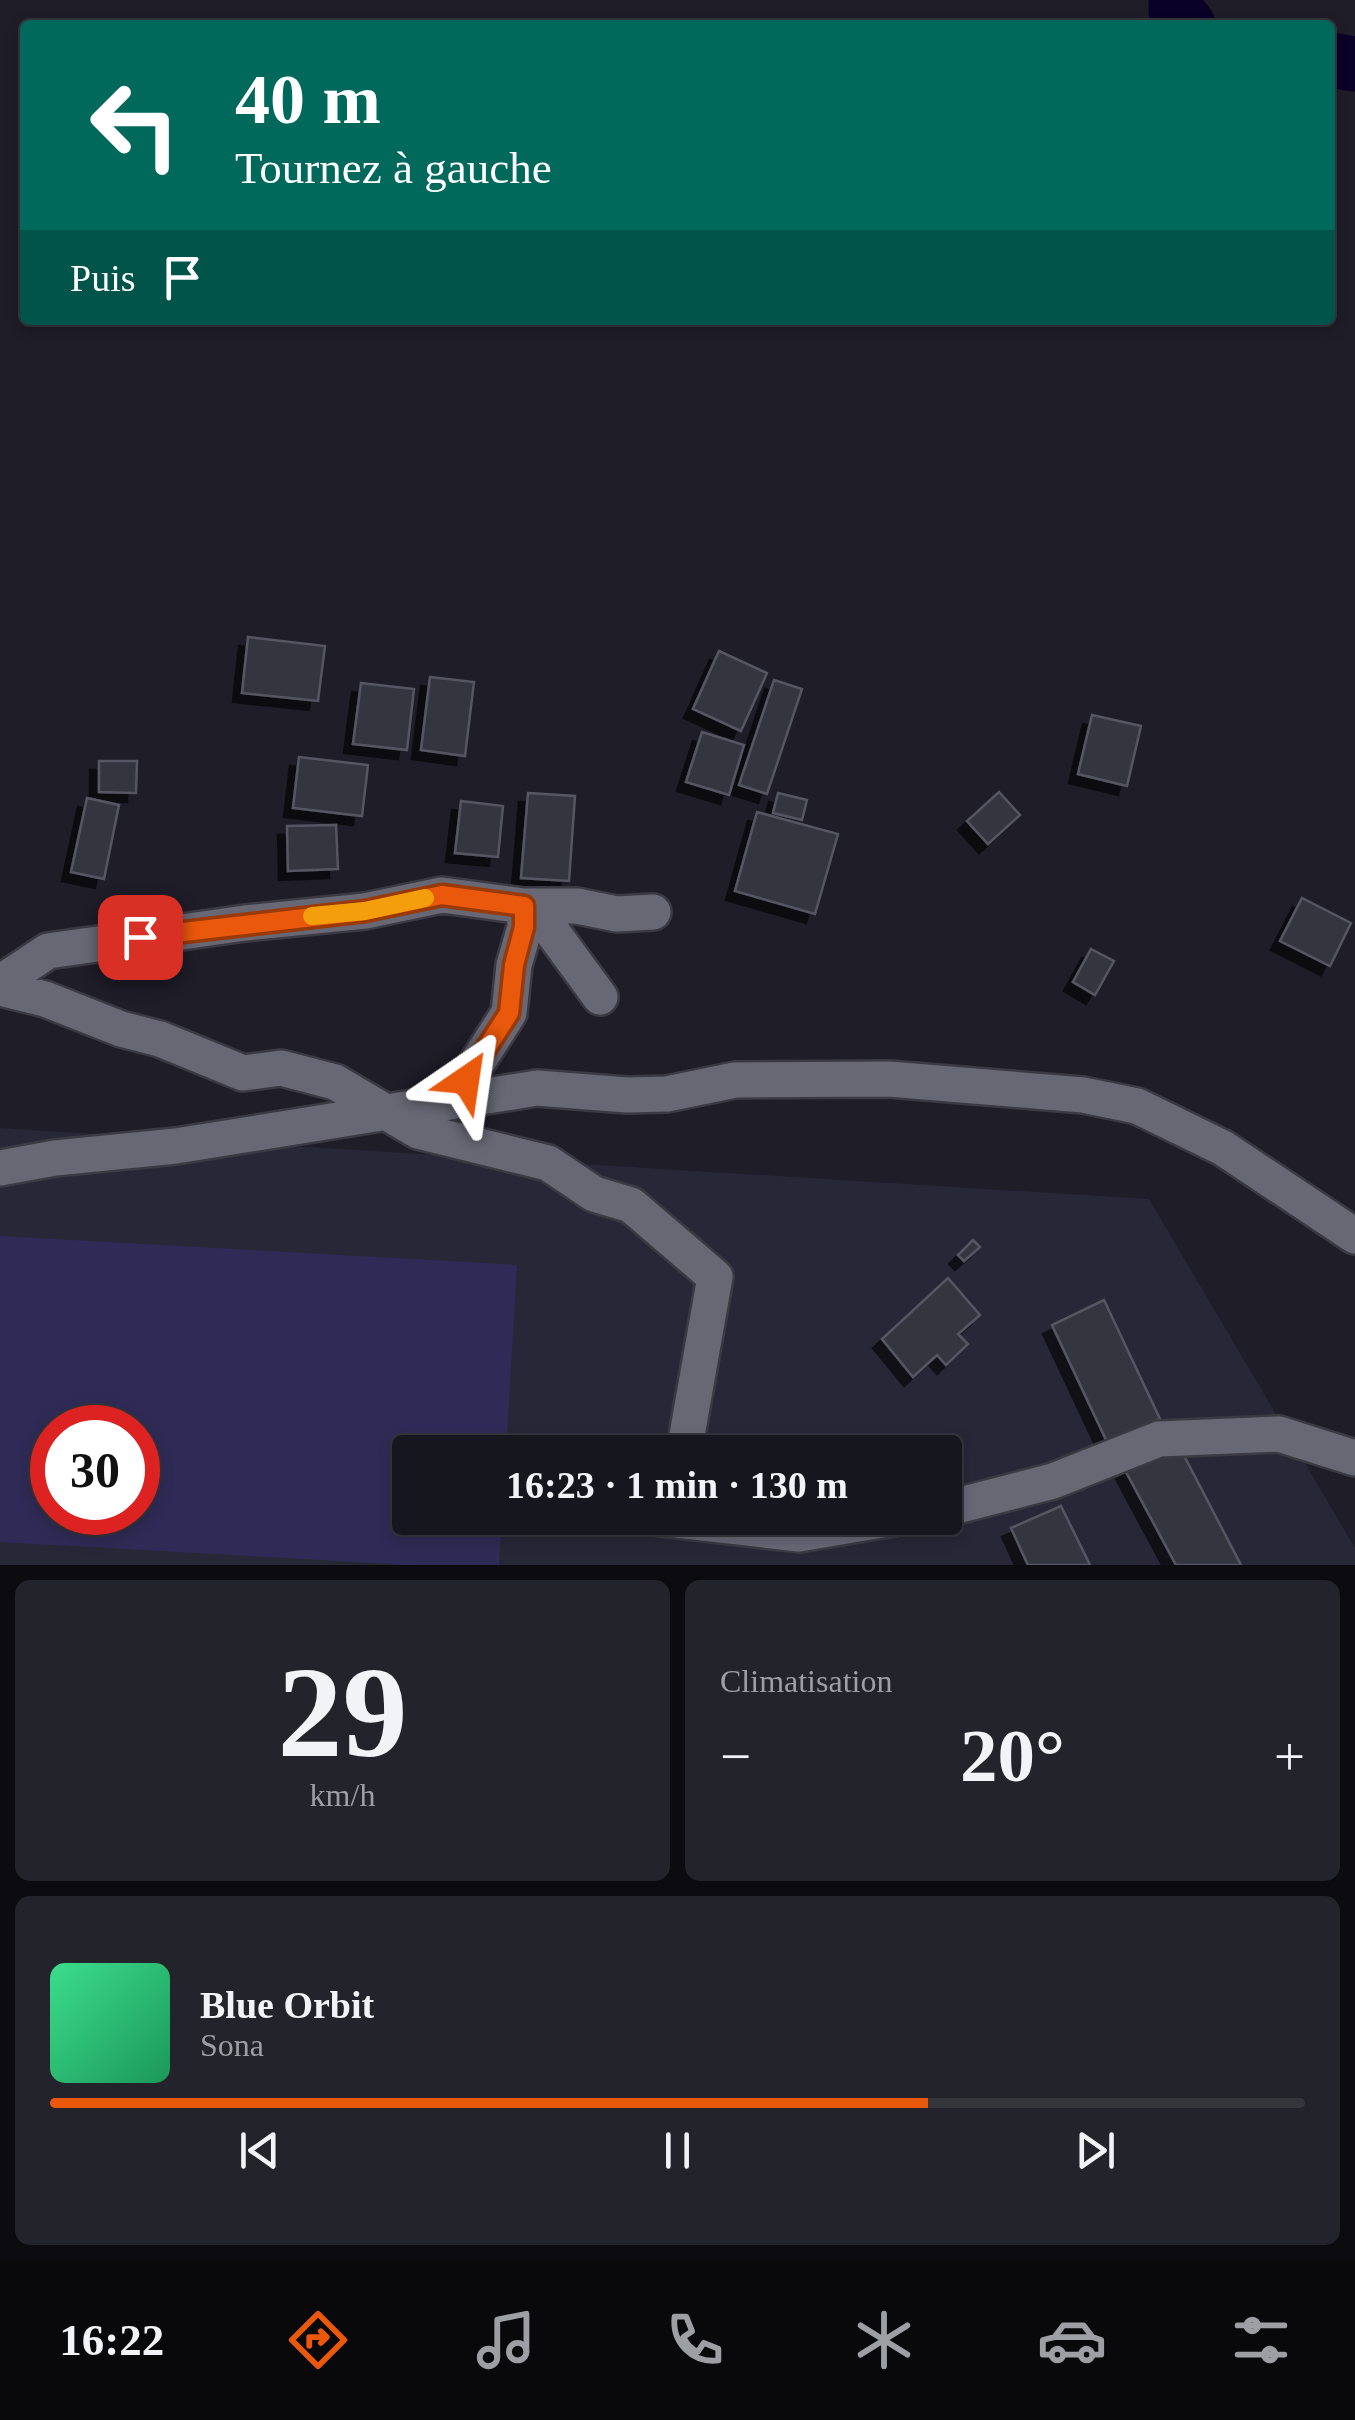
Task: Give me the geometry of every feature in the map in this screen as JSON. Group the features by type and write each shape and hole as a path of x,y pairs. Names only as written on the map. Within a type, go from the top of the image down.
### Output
{"street":[{"path":"0,985 48,951 365,911 442,895 524,906 578,906 618,914 654,912"},
{"path":"524,906 552,930 600,997"},
{"path":"442,1102 466,1080 509,1013 524,906"},
{"path":"0,985 160,1039 243,1073 280,1068 334,1082 418,1131 548,1162 594,1194 631,1205 716,1278 687,1435"},
{"path":"0,1168 55,1158 176,1146 538,1088 667,1094 735,1080 888,1079 1083,1096 1136,1106 1223,1148 1355,1236"},
{"path":"962,1505 1052,1481 1159,1439 1279,1434 1355,1458"}],"shaded area":[{"path":"0,1128 1149,1199 1355,1548 1355,1565 0,1565"},
{"path":"0,1236 517,1265 507,1435 392,1435 392,1535 501,1535 499,1565 410,1565 0,1542"}],"building":[{"path":"248,637 325,646 318,701 242,693"},
{"path":"719,651 767,673 741,731 693,709"},
{"path":"430,677 474,682 465,756 421,750"},
{"path":"774,680 802,689 767,794 739,785"},
{"path":"361,683 414,689 407,750 353,744"},
{"path":"1092,715 1141,726 1127,786 1078,774"},
{"path":"702,732 744,745 729,795 686,782"},
{"path":"299,757 368,765 362,816 293,808"},
{"path":"99,761 137,761 136,793 99,792"},
{"path":"999,792 1020,815 988,844 967,821"},
{"path":"528,793 575,796 569,881 521,878"},
{"path":"778,793 807,800 802,820 773,813"},
{"path":"87,798 119,805 104,879 71,872"},
{"path":"461,801 503,806 498,857 455,853"},
{"path":"757,812 838,834 815,914 735,891"},
{"path":"336,825 338,869 288,871 287,826"},
{"path":"1302,898 1351,923 1330,966 1280,941"},
{"path":"1091,949 1114,961 1095,995 1073,982"},
{"path":"973,1240 980,1247 964,1261 958,1255"},
{"path":"948,1278 980,1315 958,1334 968,1344 946,1365 937,1355 913,1377 882,1339"},
{"path":"1104,1300 1160,1419 1108,1444 1052,1325"},
{"path":"1178,1444 1241,1565 1176,1565 1125,1470"},
{"path":"1061,1506 1090,1565 1028,1565 1011,1528"}],"waterway":[{"path":"1176,0 1176,10 1184,20"},
{"path":"1335,61 1355,64"}],"slow traffic":[{"path":"312,916 365,911 425,898"}],"route":[{"path":"140,937 365,911 442,895 524,906 509,1013 466,1080"}]}
